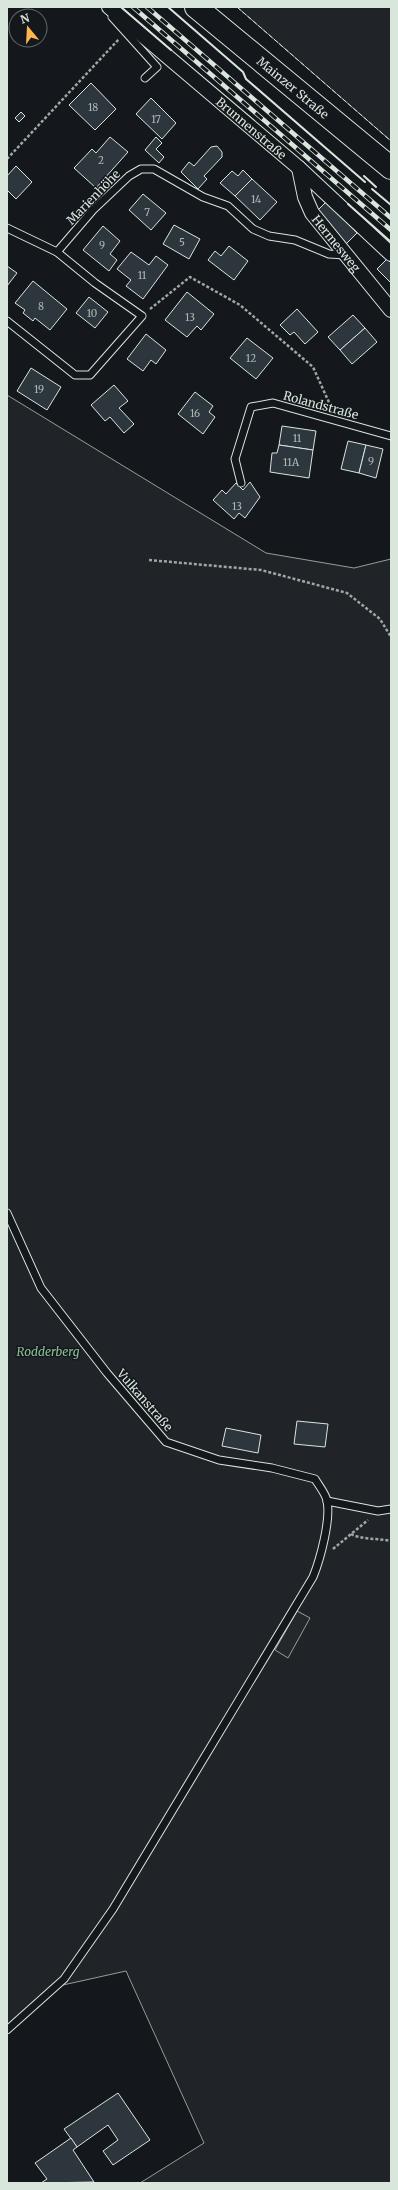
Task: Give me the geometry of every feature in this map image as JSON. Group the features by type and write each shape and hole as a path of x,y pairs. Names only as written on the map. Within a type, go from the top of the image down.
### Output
{"main road":[{"name":"Mainzer Straße","path":"196,7 391,168"}],"street":[{"name":"Brunnenstraße","path":"109,7 299,168 391,254"},
{"name":"Hermesweg","path":"299,168 305,197 312,213 391,310"}],"lane":[{"path":"104,7 125,33 157,67 145,78"},
{"name":"Marienhöhe","path":"58,252 93,210 129,176 141,169 154,169 203,198 228,206 253,229 269,236 295,240 329,254 345,255"},
{"path":"7,228 58,252 95,283 142,316 90,375 76,375 7,320"},
{"name":"Rolandstraße","path":"241,483 235,460 251,407 273,403 391,436"},
{"name":"Vulkanstraße","path":"7,1213 41,1288 107,1373 166,1442 219,1460 272,1468 315,1479 327,1501"},
{"path":"7,2030 64,1980 113,1909 312,1577 320,1559 327,1517 327,1501 378,1511 391,1509"}],"path":[{"path":"7,158 125,33"},
{"path":"142,316 190,277 240,305 313,367 337,421"},
{"path":"149,560 261,570 347,593 380,619 391,637"},
{"path":"320,1559 378,1511"},
{"path":"351,1534 358,1538 378,1538 391,1541"}],"green space":[{"path":"237,7 391,7 391,141"},
{"name":"Rodderberg","path":"7,395 266,553 354,568 391,559 391,2183 140,2183 204,2143 126,1971 63,1985 7,2027"}],"shaded area":[{"path":"297,1611 310,1618 288,1658 275,1650"}],"building":[{"path":"91,83 116,109 95,130 69,105"},
{"path":"151,98 176,123 162,139 136,114"},
{"path":"21,112 25,116 19,122 15,118"},
{"path":"110,137 128,152 96,188 74,168 92,149 96,153"},
{"path":"156,137 162,143 156,149 164,157 159,163 145,150"},
{"path":"217,146 222,152 222,157 204,176 207,179 198,189 181,172 189,162 194,166 211,147"},
{"path":"16,166 32,182 16,199 7,190 7,176"},
{"path":"243,170 252,179 235,196 220,183 232,171 238,176"},
{"path":"252,179 277,202 260,220 235,196"},
{"path":"143,194 166,213 151,230 129,210"},
{"path":"326,202 357,233 345,245 314,214"},
{"path":"174,225 200,239 189,259 163,244"},
{"path":"103,226 120,241 110,254 117,260 109,271 83,250"},
{"path":"229,246 248,261 234,280 208,260 215,251 221,256"},
{"path":"131,252 149,265 156,256 168,265 143,299 126,286 131,280 117,269"},
{"path":"387,259 391,263 391,283 377,269"},
{"path":"7,266 17,273 7,286"},
{"path":"33,281 67,309 50,330 35,318 33,321 23,313 25,310 15,303"},
{"path":"187,292 214,314 201,330 197,326 187,337 165,320"},
{"path":"89,297 108,312 95,328 76,313"},
{"path":"297,309 318,332 305,344 294,332 290,335 280,325"},
{"path":"353,315 365,328 340,350 328,337"},
{"path":"365,328 377,342 352,364 340,350"},
{"path":"146,334 166,350 156,364 151,360 143,371 127,359"},
{"path":"247,338 273,358 256,379 230,358"},
{"path":"31,368 61,387 47,410 17,391"},
{"path":"114,385 128,401 119,408 134,424 124,433 110,417 105,421 91,405"},
{"path":"195,392 213,406 209,412 215,417 203,434 178,414"},
{"path":"282,426 316,431 313,450 279,445"},
{"path":"348,441 366,445 359,473 341,469"},
{"path":"279,445 313,450 309,478 270,472 272,453 277,453"},
{"path":"366,445 383,449 376,478 359,473"},
{"path":"250,482 260,497 245,518 239,513 234,519 213,500 222,490 226,494 236,483 243,490"},
{"path":"297,1421 328,1424 325,1447 294,1444"},
{"path":"226,1428 261,1435 258,1453 222,1446"},
{"path":"118,2093 150,2140 113,2165 103,2151 118,2140 108,2125 77,2147 64,2129"},
{"path":"71,2138 77,2147 73,2150 94,2182 41,2183 47,2179 35,2163"}],"railway":[{"path":"133,7 391,230"},
{"path":"147,7 391,218"}],"fence":[{"path":"237,7 391,141"}],"wall":[{"path":"121,7 171,50"},
{"path":"168,7 243,72 246,79 365,182"},
{"path":"364,176 376,187"},
{"path":"372,189 391,205"},
{"path":"348,204 391,242"}]}
